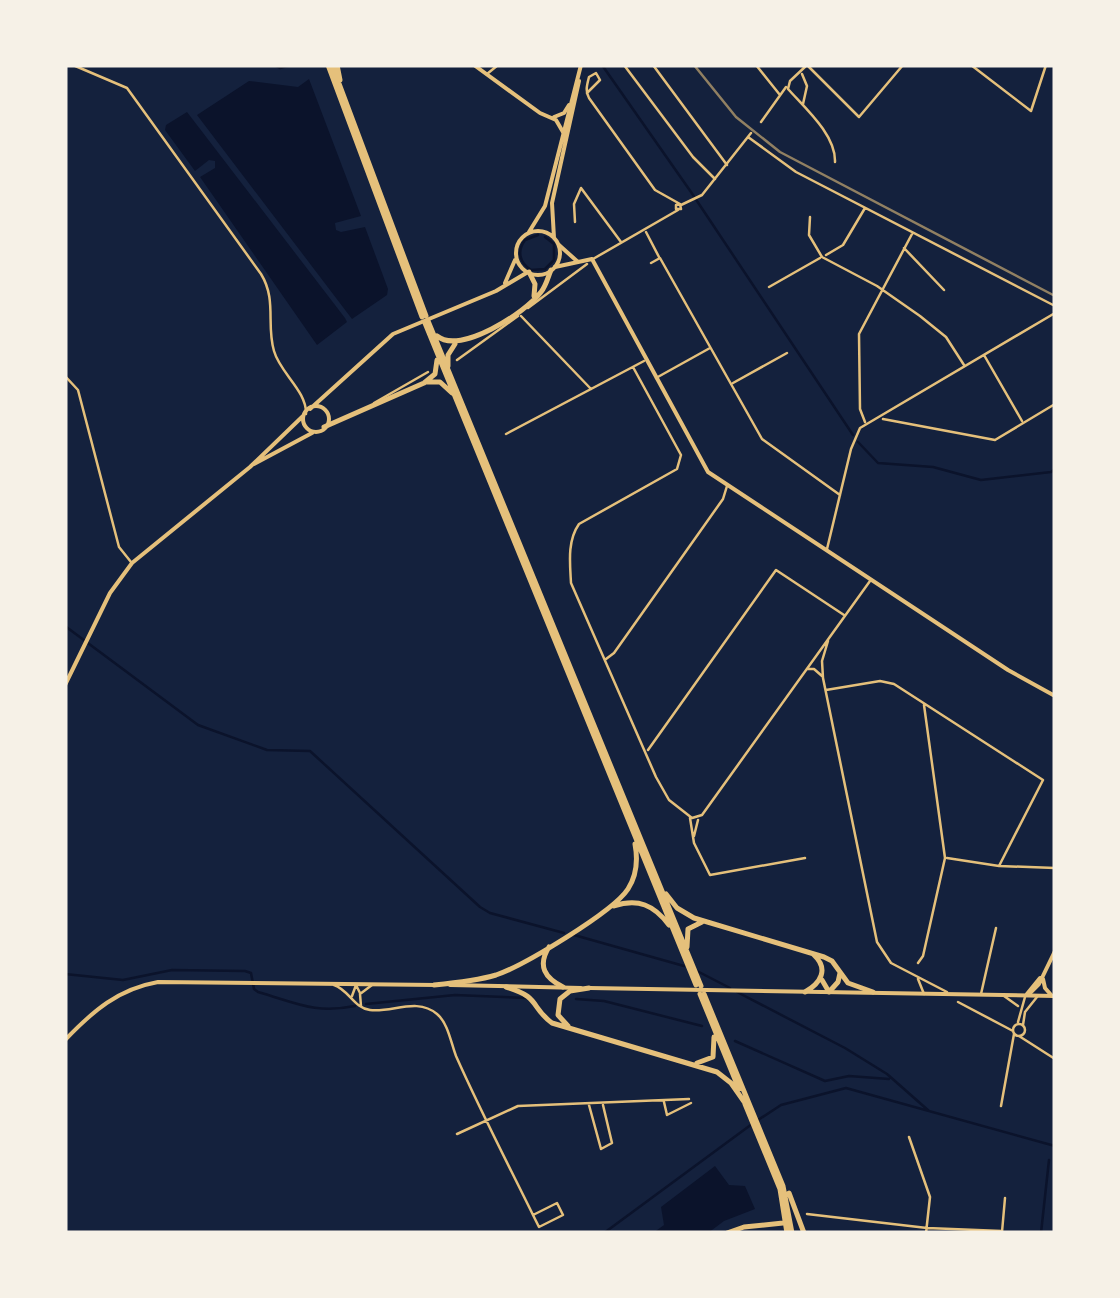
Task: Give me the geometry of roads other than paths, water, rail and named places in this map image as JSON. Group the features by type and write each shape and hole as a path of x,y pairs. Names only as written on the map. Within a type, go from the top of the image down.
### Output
{"highway":[{"path":"333,67 344,97 426,320 698,985 436,352 333,67"},
{"path":"450,374 448,355 459,342 498,325 533,299 553,268"},
{"path":"528,272 535,284 533,299"},
{"path":"426,320 441,340 459,342"},
{"path":"424,383 436,372 436,352"},
{"path":"324,427 434,381 444,384 457,401"},
{"path":"329,411 343,417"},
{"path":"607,910 624,894 635,874 637,854 631,826"},
{"path":"655,874 677,908 705,922 829,959 852,985 873,992"},
{"path":"434,985 498,974 627,902 645,904 659,912 675,934"},
{"path":"691,962 687,932 693,924 705,922"},
{"path":"551,944 542,968 549,979 564,987"},
{"path":"811,953 821,963 822,978 829,992 840,973"},
{"path":"802,992 822,978"},
{"path":"506,986 533,998 550,1021 720,1074 750,1111"},
{"path":"571,1027 559,1017 558,1002 566,993 590,988"},
{"path":"685,1062 705,1062 716,1052 702,994 804,1233"},
{"path":"704,1006 745,1103"},
{"path":"762,1138 790,1233"},
{"path":"776,1168 789,1207 790,1233"},
{"path":"727,1233 744,1226 783,1223"}],"main road":[{"path":"474,65 562,126 562,137"},
{"path":"502,287 512,272 519,242 530,232 545,206 580,68"},
{"path":"553,268 559,259 552,204 580,68"},
{"path":"549,116 561,115 571,102"},
{"path":"530,232 543,231 554,238"},
{"path":"558,245 598,273 704,468 1008,670 1055,696"},
{"path":"516,256 528,272"},
{"path":"65,685 110,593 132,563 250,466 380,343 402,329 528,272 542,274 568,263 585,262"},
{"path":"250,466 330,422 329,392"},
{"path":"307,413 320,406 329,411"},
{"path":"307,413 304,429 315,432"},
{"path":"1026,996 1055,951"},
{"path":"1026,996 1043,974"},
{"path":"1037,996 1043,974"},
{"path":"1043,974 1044,986 1054,996"},
{"path":"65,1040 106,1002 140,986 172,980 1054,996"},
{"path":"1016,996 1031,988"}],"street":[{"path":"73,65 127,88 260,274 271,292 275,355 305,402 307,413"},
{"path":"486,75 498,65"},
{"path":"624,65 693,157 716,179"},
{"path":"654,65 727,165"},
{"path":"756,65 781,96"},
{"path":"761,122 807,65 842,104 862,116 903,65"},
{"path":"970,65 1028,110 1034,108 1046,65"},
{"path":"802,72 807,86 803,106"},
{"path":"794,78 803,79"},
{"path":"788,86 831,142 835,162"},
{"path":"781,96 790,92"},
{"path":"587,93 648,186 676,206"},
{"path":"795,96 805,93"},
{"path":"456,360 585,262 676,206 700,196 750,135 791,169 1055,306"},
{"path":"574,222 574,204 581,188 620,242"},
{"path":"578,201 582,199 595,208"},
{"path":"769,286 843,244 864,208"},
{"path":"810,217 809,235 824,256 881,290 946,337 964,366"},
{"path":"646,232 762,439 841,496"},
{"path":"866,424 860,409 859,334 913,233"},
{"path":"903,247 944,290"},
{"path":"651,263 660,258"},
{"path":"568,263 571,276"},
{"path":"826,551 852,445 866,424 1055,312"},
{"path":"520,314 592,389"},
{"path":"655,378 712,347"},
{"path":"731,384 786,353"},
{"path":"984,355 1023,423"},
{"path":"506,434 645,360"},
{"path":"632,367 681,455 681,462 677,469 581,522 572,534 573,589 664,794 690,817 699,818"},
{"path":"373,404 428,372"},
{"path":"65,376 78,390 118,547 132,563"},
{"path":"305,402 317,404"},
{"path":"881,418 994,440 1055,404"},
{"path":"605,660 614,653 706,523 728,485"},
{"path":"646,753 776,570 845,616"},
{"path":"694,842 699,818 871,580"},
{"path":"830,636 822,662 823,678 876,942 887,960 953,995"},
{"path":"806,669 820,673 823,678"},
{"path":"826,690 885,680 1044,780 999,866"},
{"path":"918,963 924,956 945,858 923,702"},
{"path":"690,817 689,828 710,875 805,858"},
{"path":"945,858 999,866 1055,868"},
{"path":"981,995 996,928"},
{"path":"914,975 927,995"},
{"path":"927,995 929,982"},
{"path":"332,984 362,1008 423,1007 436,1013 442,1020 486,1120 533,1215 539,1227 563,1215 557,1203 533,1215"},
{"path":"352,997 356,984"},
{"path":"356,984 362,1008"},
{"path":"360,994 372,985"},
{"path":"1003,996 1020,1009"},
{"path":"1026,996 1024,1029 1032,1044"},
{"path":"1001,1106 1016,1025 1026,996"},
{"path":"1027,1008 1037,996"},
{"path":"958,1002 1055,1059"},
{"path":"1016,1025 1024,1029"},
{"path":"1015,1034 1024,1029"},
{"path":"457,1134 518,1106 663,1100 690,1101 666,1115 663,1100"},
{"path":"589,1103 601,1149 612,1143 603,1102"},
{"path":"909,1137 930,1197 926,1230"},
{"path":"804,1215 926,1230 963,1227 1002,1232 1005,1198"},
{"path":"962,1233 963,1227"}],"water":[{"path":"309,79 361,216 335,223 336,230 365,227 388,289 387,295 352,319 197,115 249,81 298,87"},
{"path":"187,112 345,318 347,322 317,345 200,177 215,168 215,161 209,160 195,171 165,130 166,125"},
{"path":"715,1166 729,1185 745,1186 755,1209 724,1221 708,1233 653,1233 664,1225 661,1207"}],"waterway":[{"path":"274,65 291,65"},
{"path":"602,65 853,435"},
{"path":"538,235 525,240 521,248 520,256 531,270 545,269 554,260 554,244 545,237"},
{"path":"858,442 878,463 933,467 981,480 1055,469"},
{"path":"65,626 198,725 267,750 310,751 480,907 564,933"},
{"path":"574,935 684,966"},
{"path":"65,974 123,980 172,970 245,971 251,973 258,992 317,1008 355,1006"},
{"path":"697,971 730,988"},
{"path":"737,992 887,1074 929,1111"},
{"path":"366,1004 455,995 528,998"},
{"path":"576,999 604,1001 702,1026"},
{"path":"735,1041 825,1081 849,1076 889,1079"},
{"path":"758,1120 781,1105 846,1088 1055,1146"},
{"path":"604,1233 752,1124"},
{"path":"1041,1233 1049,1160"}],"railway":[{"path":"694,65 736,117 780,152 1055,296"}]}
